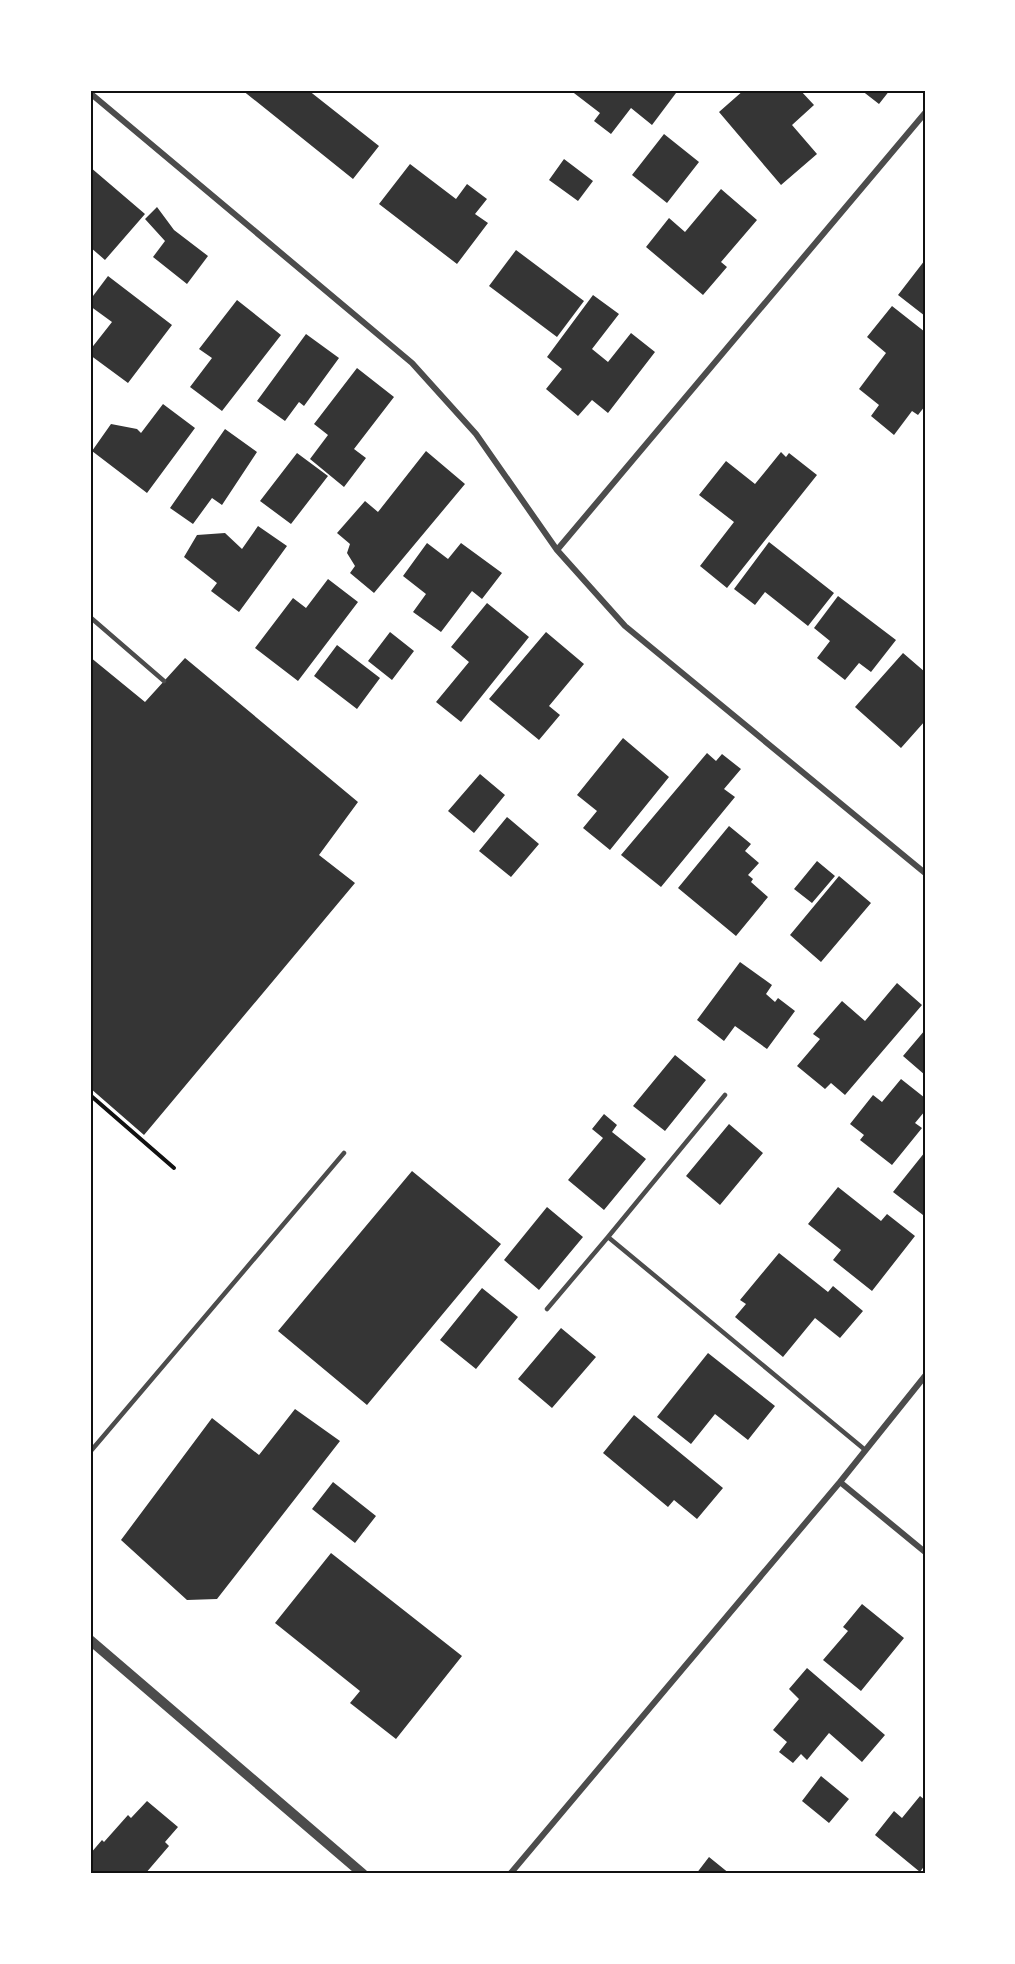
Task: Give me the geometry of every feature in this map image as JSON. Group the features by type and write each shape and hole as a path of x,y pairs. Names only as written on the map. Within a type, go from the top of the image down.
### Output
{"street":[{"path":"90,93 412,363 477,434 557,550 625,626 925,873"},
{"path":"557,550 925,113"},
{"path":"510,1874 840,1482 864,1449 925,1376"},
{"path":"840,1482 925,1552"},
{"path":"90,1640 363,1874"}],"lane":[{"path":"90,617 164,681"},
{"path":"547,1309 725,1095"},
{"path":"90,1452 344,1153"},
{"path":"608,1237 864,1449"}],"path":[{"path":"90,1095 174,1168"}],"building":[{"path":"242,90 308,90 379,146 353,179"},
{"path":"570,90 672,90 676,93 652,125 631,108 611,134 594,121 600,113"},
{"path":"744,90 800,90 814,105 792,125 817,154 781,185 719,112"},
{"path":"861,90 890,90 879,104"},
{"path":"664,134 699,162 667,203 632,175"},
{"path":"564,159 593,181 578,201 549,180"},
{"path":"410,164 456,199 467,184 487,199 475,214 488,223 457,264 379,204"},
{"path":"90,167 145,214 105,260 90,247"},
{"path":"721,189 757,220 721,262 727,267 703,295 646,247 669,218 685,232"},
{"path":"157,207 174,230 208,256 187,284 153,257 165,241 145,219"},
{"path":"516,250 584,301 557,337 489,286"},
{"path":"925,260 925,316 898,295"},
{"path":"108,276 172,325 128,383 90,355 90,350 112,322 90,306 90,300"},
{"path":"593,295 619,314 592,349 608,362 631,333 655,352 608,413 592,400 578,416 546,389 562,369 547,357"},
{"path":"237,300 281,335 222,411 190,387 212,358 199,349"},
{"path":"892,306 925,332 925,406 918,415 912,411 894,435 871,416 879,405 859,389 886,353 867,337"},
{"path":"306,334 339,358 304,406 299,402 285,421 257,401"},
{"path":"357,368 394,397 354,449 366,458 344,487 310,459 328,435 314,424"},
{"path":"163,404 195,428 147,493 92,451 111,424 137,429 141,433"},
{"path":"225,429 257,452 222,505 212,498 193,524 170,508"},
{"path":"426,451 465,484 374,593 350,573 355,566 347,553 350,544 337,533 365,501 378,512"},
{"path":"781,452 786,457 789,453 817,475 727,588 700,566 734,522 699,495 726,461 755,484"},
{"path":"297,453 328,476 291,524 260,501"},
{"path":"258,526 287,546 239,612 211,591 217,583 184,557 197,535 225,533 242,549"},
{"path":"769,542 834,593 808,626 765,592 755,605 734,589"},
{"path":"427,543 448,559 461,543 502,573 482,599 472,591 441,632 413,612 426,594 403,576"},
{"path":"328,579 358,602 298,681 255,648 293,598 306,608"},
{"path":"838,596 896,640 871,672 859,663 845,680 817,658 830,641 814,628"},
{"path":"487,603 529,637 461,722 436,702 469,662 451,647"},
{"path":"390,632 414,651 392,680 368,661"},
{"path":"546,632 584,664 549,706 560,715 539,740 489,699"},
{"path":"337,645 380,678 357,709 314,676"},
{"path":"903,653 925,672 925,721 901,748 855,707"},
{"path":"90,657 145,702 185,658 358,802 319,855 355,883 144,1135 90,1088"},
{"path":"623,738 669,777 610,850 583,828 597,811 577,795"},
{"path":"707,753 716,761 722,754 741,769 724,789 735,797 661,887 621,855"},
{"path":"480,774 505,795 474,833 448,811"},
{"path":"507,817 539,844 511,877 479,851"},
{"path":"729,826 751,844 745,851 759,863 748,875 753,879 751,882 768,897 736,936 678,888"},
{"path":"817,861 835,876 812,903 794,889"},
{"path":"839,876 871,903 821,962 790,935"},
{"path":"740,962 772,985 766,994 775,1002 778,998 795,1011 767,1049 735,1026 724,1041 697,1020"},
{"path":"897,983 922,1005 845,1095 831,1083 825,1089 797,1066 820,1039 813,1034 842,1001 865,1021"},
{"path":"925,1030 925,1075 903,1056"},
{"path":"675,1055 706,1080 665,1131 633,1106"},
{"path":"901,1079 925,1098 925,1111 915,1123 922,1128 892,1165 860,1140 864,1135 850,1124 873,1095 882,1102"},
{"path":"604,1114 617,1125 612,1132 646,1159 604,1210 568,1180 603,1138 592,1129"},
{"path":"729,1124 763,1153 720,1205 686,1176"},
{"path":"925,1152 925,1213 923,1215 893,1192"},
{"path":"412,1171 501,1244 367,1405 278,1331"},
{"path":"838,1187 881,1221 887,1214 915,1236 872,1291 833,1260 841,1250 808,1224"},
{"path":"547,1207 583,1237 539,1290 504,1260"},
{"path":"779,1253 828,1292 833,1286 863,1311 840,1338 815,1318 783,1357 735,1317 746,1304 740,1300"},
{"path":"482,1288 518,1317 476,1369 440,1340"},
{"path":"561,1328 596,1357 552,1408 518,1379"},
{"path":"708,1353 775,1406 748,1440 715,1414 691,1444 657,1417"},
{"path":"295,1409 340,1441 217,1599 187,1600 121,1540 212,1418 259,1455"},
{"path":"634,1415 723,1488 697,1519 674,1500 668,1507 603,1453"},
{"path":"333,1482 376,1516 355,1543 312,1509"},
{"path":"331,1553 462,1656 396,1739 350,1703 360,1691 275,1623"},
{"path":"862,1604 904,1638 861,1691 823,1660 848,1631 843,1627"},
{"path":"807,1668 885,1735 862,1762 829,1733 807,1760 801,1754 793,1763 779,1752 787,1742 773,1730 799,1699 789,1689"},
{"path":"821,1776 849,1799 829,1823 802,1801"},
{"path":"920,1796 925,1800 925,1865 920,1872 875,1835 894,1811 902,1818"},
{"path":"147,1801 178,1827 165,1842 169,1846 145,1874 90,1874 90,1854 128,1815 131,1818"},
{"path":"709,1857 730,1874 696,1874"}]}
